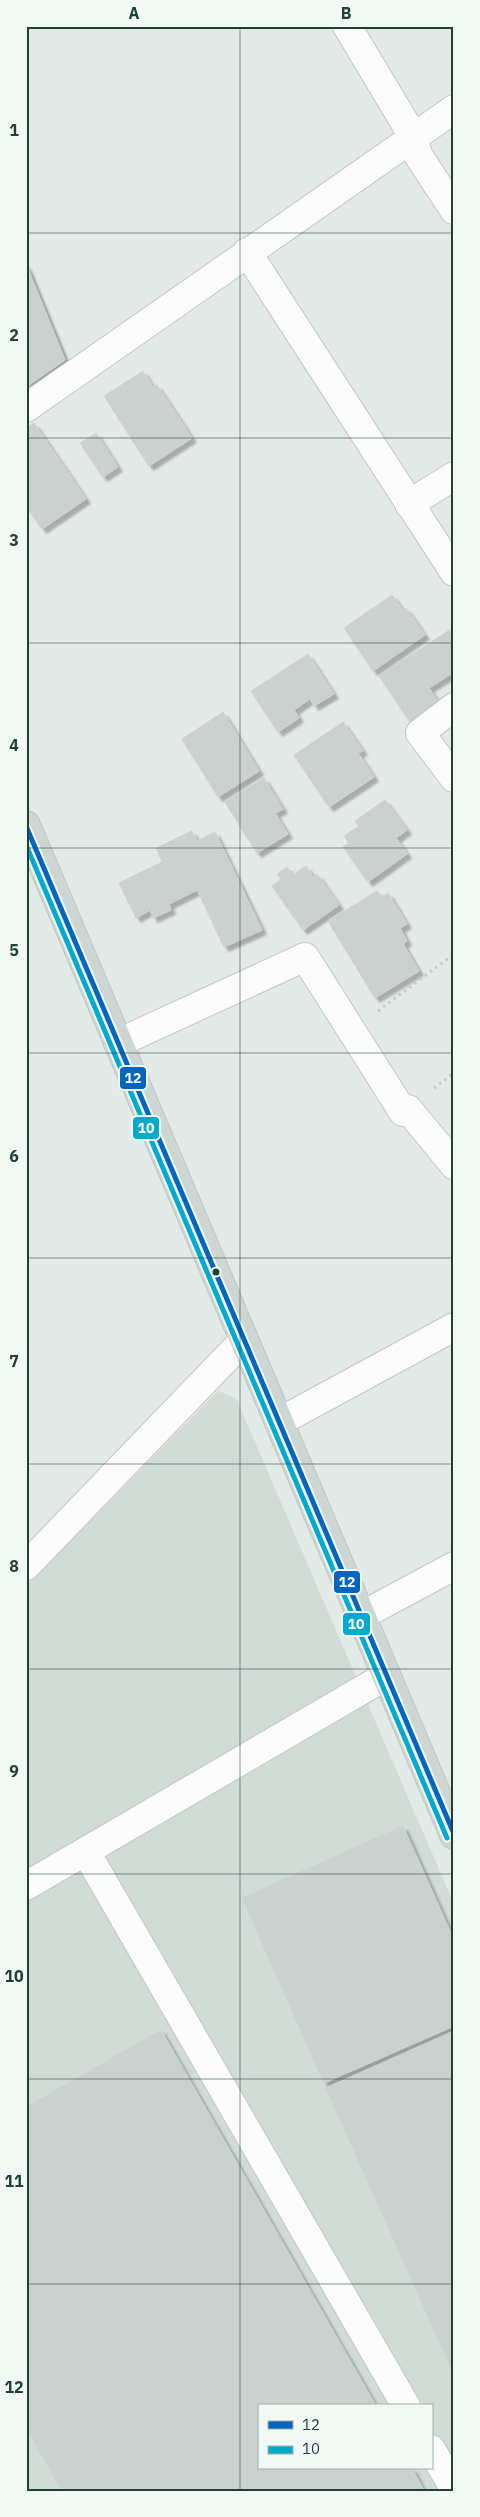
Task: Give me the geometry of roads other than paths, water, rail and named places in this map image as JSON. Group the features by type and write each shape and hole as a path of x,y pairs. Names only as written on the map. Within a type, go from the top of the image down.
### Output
{"main road":[{"path":"26,825 454,1836"}],"street":[{"path":"347,26 414,138 418,155 454,210"},
{"path":"26,408 454,109"},
{"path":"247,252 454,572"},
{"path":"410,504 454,476"},
{"path":"454,707 420,733 454,778"},
{"path":"118,1043 305,957 403,1112 408,1109 454,1165"},
{"path":"278,1422 454,1327"},
{"path":"26,1566 244,1340"},
{"path":"361,1616 454,1566"},
{"path":"26,1886 386,1676"},
{"path":"86,1852 405,2404"},
{"path":"432,2451 454,2488"}]}
